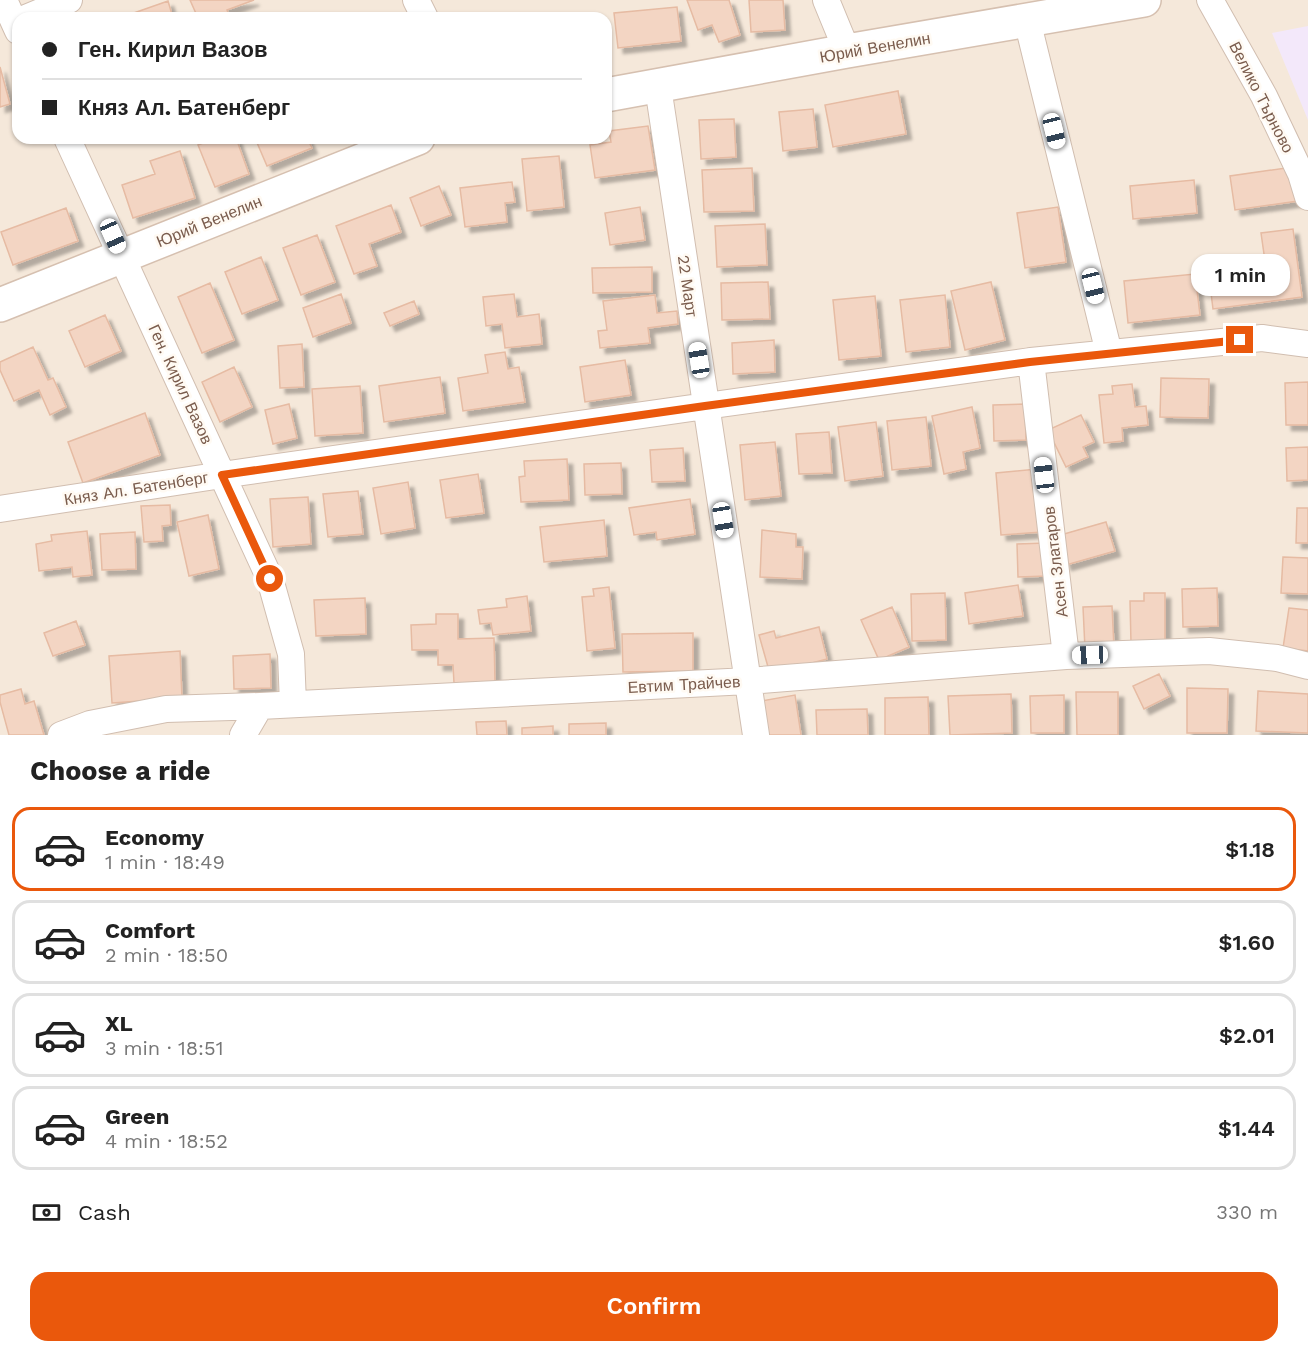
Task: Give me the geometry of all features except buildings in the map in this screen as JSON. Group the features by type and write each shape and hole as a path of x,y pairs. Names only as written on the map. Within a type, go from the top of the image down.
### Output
{"street":[{"path":"35,12 69,0"},
{"path":"826,0 847,51"},
{"name":"Юрий Венелин","path":"612,94 1144,0"},
{"name":"Велико Търново","path":"1210,0 1264,96 1301,174 1308,197"},
{"path":"1027,20 1109,353"},
{"name":"22 Март","path":"658,87 756,735"},
{"name":"Ген. Кирил Вазов","path":"71,144 270,579 291,654 293,705"},
{"name":"Юрий Венелин","path":"0,305 403,144"},
{"name":"Княз Ал. Батенберг","path":"0,509 705,406 1030,362 1262,338 1308,344"},
{"name":"Асен Златаров","path":"1030,362 1066,656"},
{"name":"Евтим Трайчев","path":"61,735 90,724 166,709 293,705 748,681 1066,656 1209,651 1277,658 1308,666"},
{"path":"243,735 260,706"}],"shaded area":[{"path":"0,0 1308,0 1308,735 0,735"},
{"path":"1308,26 1308,120 1272,33"}],"route":[{"path":"270,579 222,475 1030,362 1240,340"}]}
